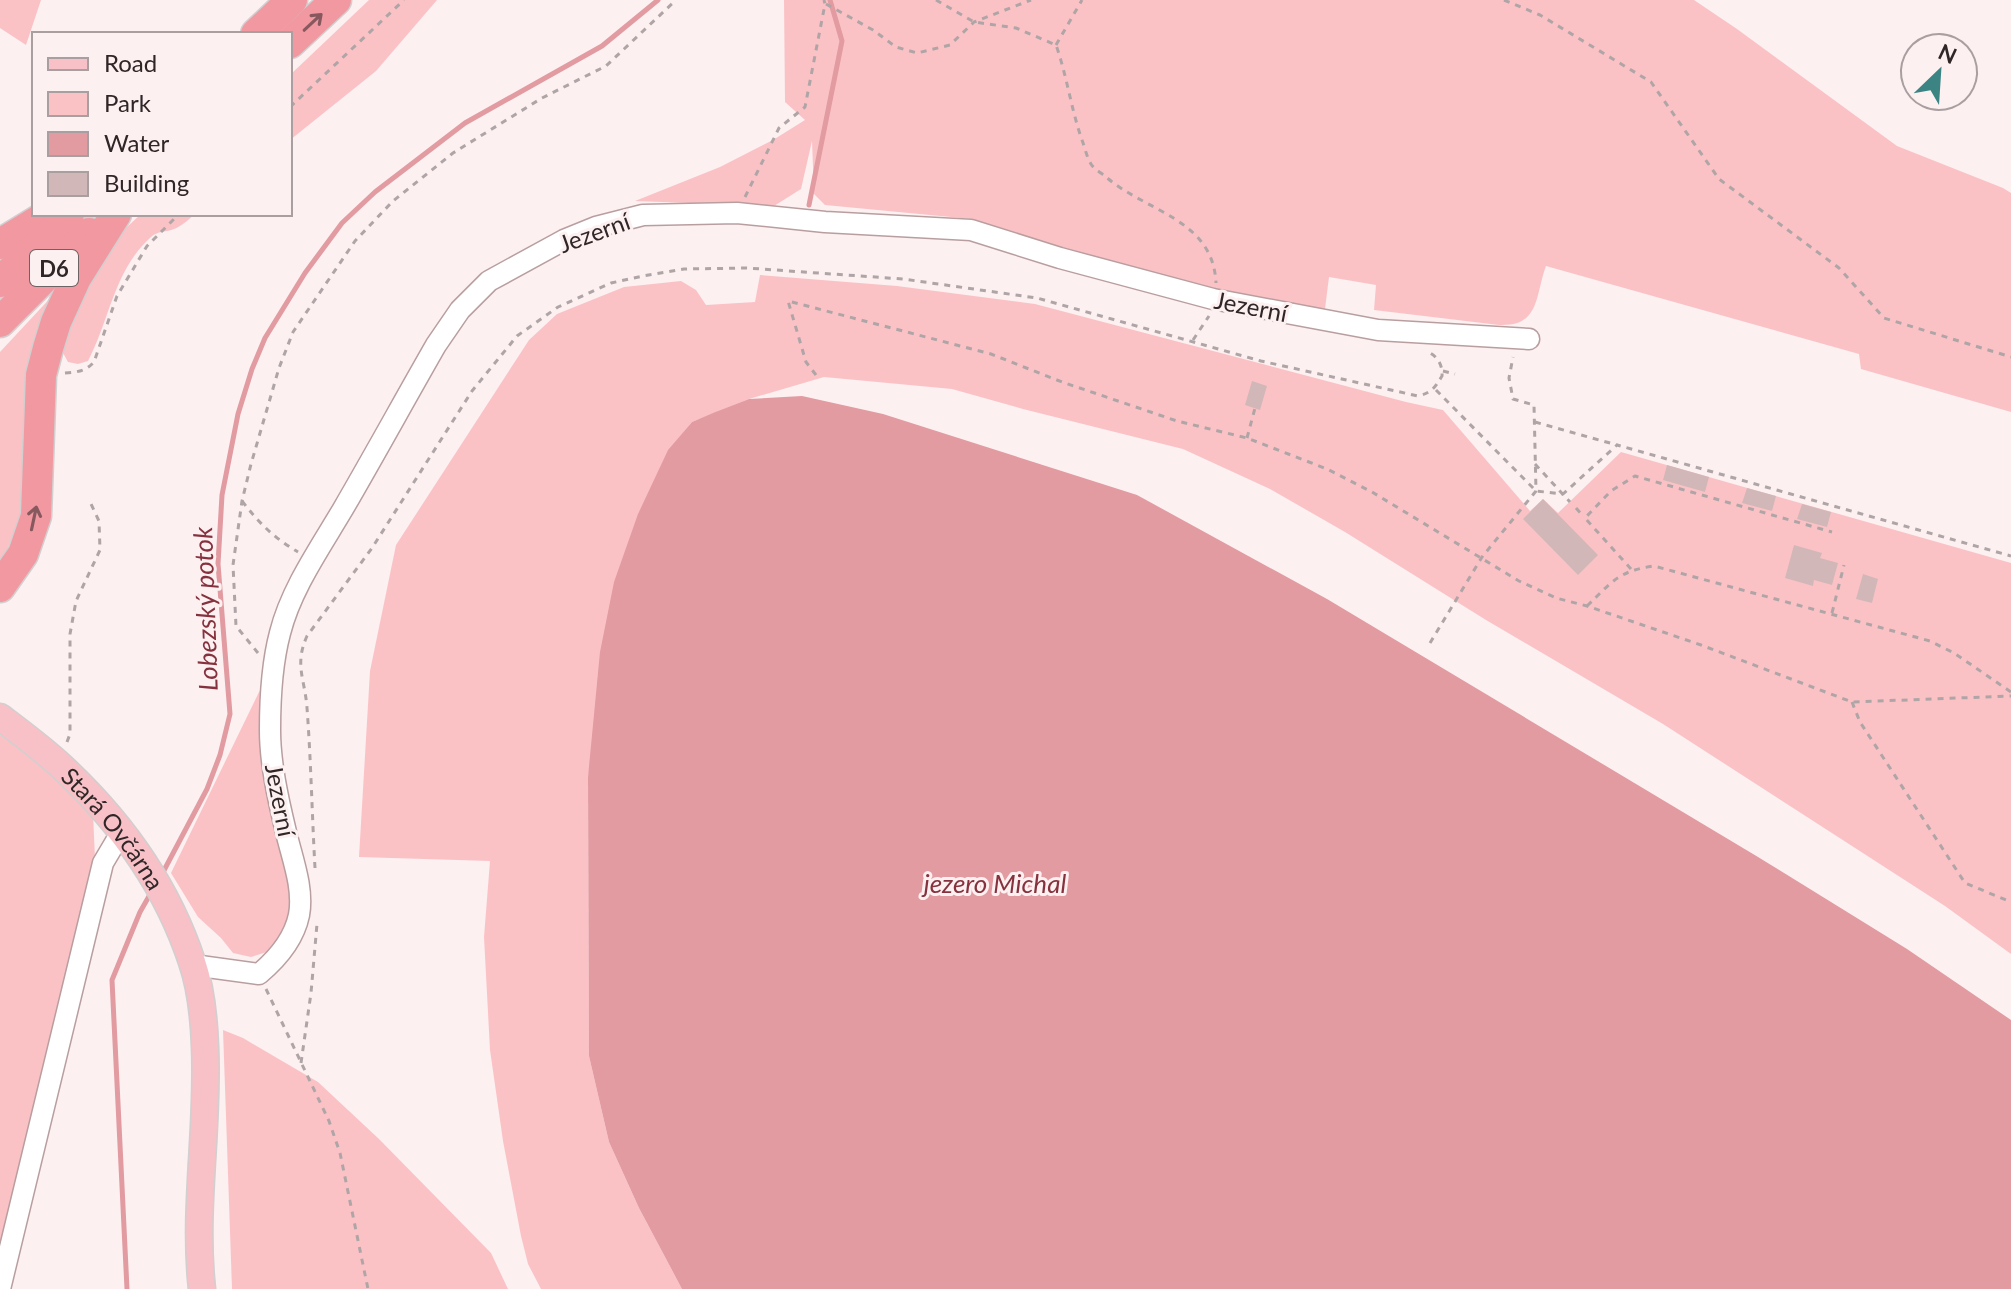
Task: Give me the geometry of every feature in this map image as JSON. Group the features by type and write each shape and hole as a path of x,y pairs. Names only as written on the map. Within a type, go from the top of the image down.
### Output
{"highway":[{"path":"258,32 292,0"},
{"path":"292,41 336,0"},
{"path":"0,244 46,216"},
{"name":"D6","path":"0,282 67,216"},
{"name":"D6","path":"0,322 106,216"},
{"path":"0,587 23,554 36,516 41,375 48,348 65,300 115,216"}],"main road":[{"name":"Stará Ovčárna","path":"0,717 59,764 122,831 170,909 193,965 205,1048 200,1195 202,1289"}],"lane":[{"name":"Jezerní","path":"259,974 277,959 284,948 298,920 300,906 297,878 274,774 270,731 280,633 291,603 436,345 460,310 489,281 564,240 596,227 643,215 737,213 825,222 971,230 1212,306 1378,330 1529,339"},
{"path":"0,1289 103,863 122,831"},
{"path":"193,965 259,974"}],"path":[{"path":"292,105 404,0"},
{"path":"274,671 236,626 233,565 251,464 279,368 293,332 355,241 393,201 453,153 542,98 606,66 676,0"},
{"path":"936,0 974,22 1016,28 1056,45 1073,114 1091,164 1113,184 1180,222 1200,238 1216,271 1217,284 1212,306 1193,341"},
{"path":"737,213 779,128 805,107 825,2 896,47 917,53 950,45 974,22 1031,0"},
{"path":"1056,45 1082,0"},
{"path":"1504,0 1540,15 1651,82 1719,179 1839,268 1884,318 2011,357"},
{"path":"41,375 81,371 94,362 117,296 147,246 177,216"},
{"path":"315,870 307,704 300,661 307,636 372,548 479,381 517,336 558,307 611,283 643,276 684,269 747,268 903,279 1037,298 1261,361 1418,396 1435,389 1443,371 1433,354 1422,349"},
{"path":"816,375 806,362 788,301 991,354 1177,421 1247,438 1327,469 1372,492 1519,581 1556,598 1701,645 1852,702 2011,694"},
{"path":"1443,371 1455,374"},
{"path":"1435,389 1536,491 1563,494 1617,445"},
{"path":"1430,643 1482,557 1536,491 1534,405 1513,399 1511,390"},
{"path":"1247,438 1255,408"},
{"path":"1535,422 2011,556"},
{"path":"1535,464 1570,502"},
{"path":"1585,518 1611,491 1635,476 1832,532"},
{"path":"242,501 258,523 301,555 314,559"},
{"path":"59,764 70,734 70,634 76,601 100,550 99,521 91,504"},
{"path":"1576,508 1631,569"},
{"path":"1832,613 1844,565"},
{"path":"1587,606 1613,581 1631,569 1654,566 1930,641 1954,653 2011,694"},
{"path":"1852,702 1860,722 1965,883 2011,902"},
{"path":"301,1063 317,916"},
{"path":"259,974 329,1121 340,1153 368,1289"}],"green space":[{"path":"0,0 41,0 26,45 0,28"},
{"path":"369,0 437,0 376,71 292,138 292,73"},
{"path":"784,0 1694,0 1897,146 2011,193 2011,412 1861,369 1859,354 1546,266 1534,308 1529,315 1522,321 1499,325 1374,310 1376,285 1329,277 1325,309 1202,288 1114,265 972,219 825,205 814,194 812,141 801,189 774,206 635,201 720,167 805,120 785,102"},
{"path":"139,216 192,216 177,228 153,235 139,250 121,280 88,361 78,364 68,362 62,351 79,295 127,227"},
{"path":"760,275 897,286 1035,304 1443,410 1530,511 1543,499 1558,513 1621,452 2011,563 2011,954 1945,906 1663,724 1270,489 1183,449 952,389 824,377 749,399 692,422 668,451 642,508 588,777 589,1056 609,1142 639,1208 682,1289 541,1289 528,1264 521,1236 490,1050 484,937 490,861 359,857 370,671 396,545 529,340 557,314 624,287 681,281 696,290 706,305 755,302"},
{"path":"55,293 21,516 0,566 0,352"},
{"path":"260,690 259,743 287,866 292,904 284,932 270,951 251,957 233,953 198,917 171,873"},
{"path":"0,735 47,767 93,813 95,859 0,1270"},
{"path":"223,1030 243,1038 318,1082 491,1253 508,1289 232,1289"}],"water":[{"name":"jezero Michal","path":"802,396 883,414 1137,495 1327,599 1758,857 1907,949 2011,1020 2011,1289 682,1289 639,1208 609,1142 589,1056 588,777 600,652 614,582 638,514 668,450 692,422 713,413 749,399"}],"building":[{"path":"1252,381 1267,386 1260,410 1245,405"},
{"path":"1667,465 1709,477 1705,492 1663,480"},
{"path":"1747,488 1776,496 1772,511 1742,503"},
{"path":"1543,499 1598,555 1578,575 1523,519"},
{"path":"1802,504 1831,512 1827,527 1797,519"},
{"path":"1794,545 1822,553 1820,558 1838,563 1832,585 1814,580 1813,586 1785,578"},
{"path":"1863,574 1878,579 1872,603 1856,599"}],"waterway":[{"name":"Lobezský potok","path":"161,876 207,789 220,755 230,714 218,564 222,495 238,414 265,338 305,273 342,223 375,192 465,123 602,46 658,0"},
{"path":"809,205 842,41 830,0"},
{"name":"Lobezský potok","path":"127,1289 112,980 152,891"}]}
